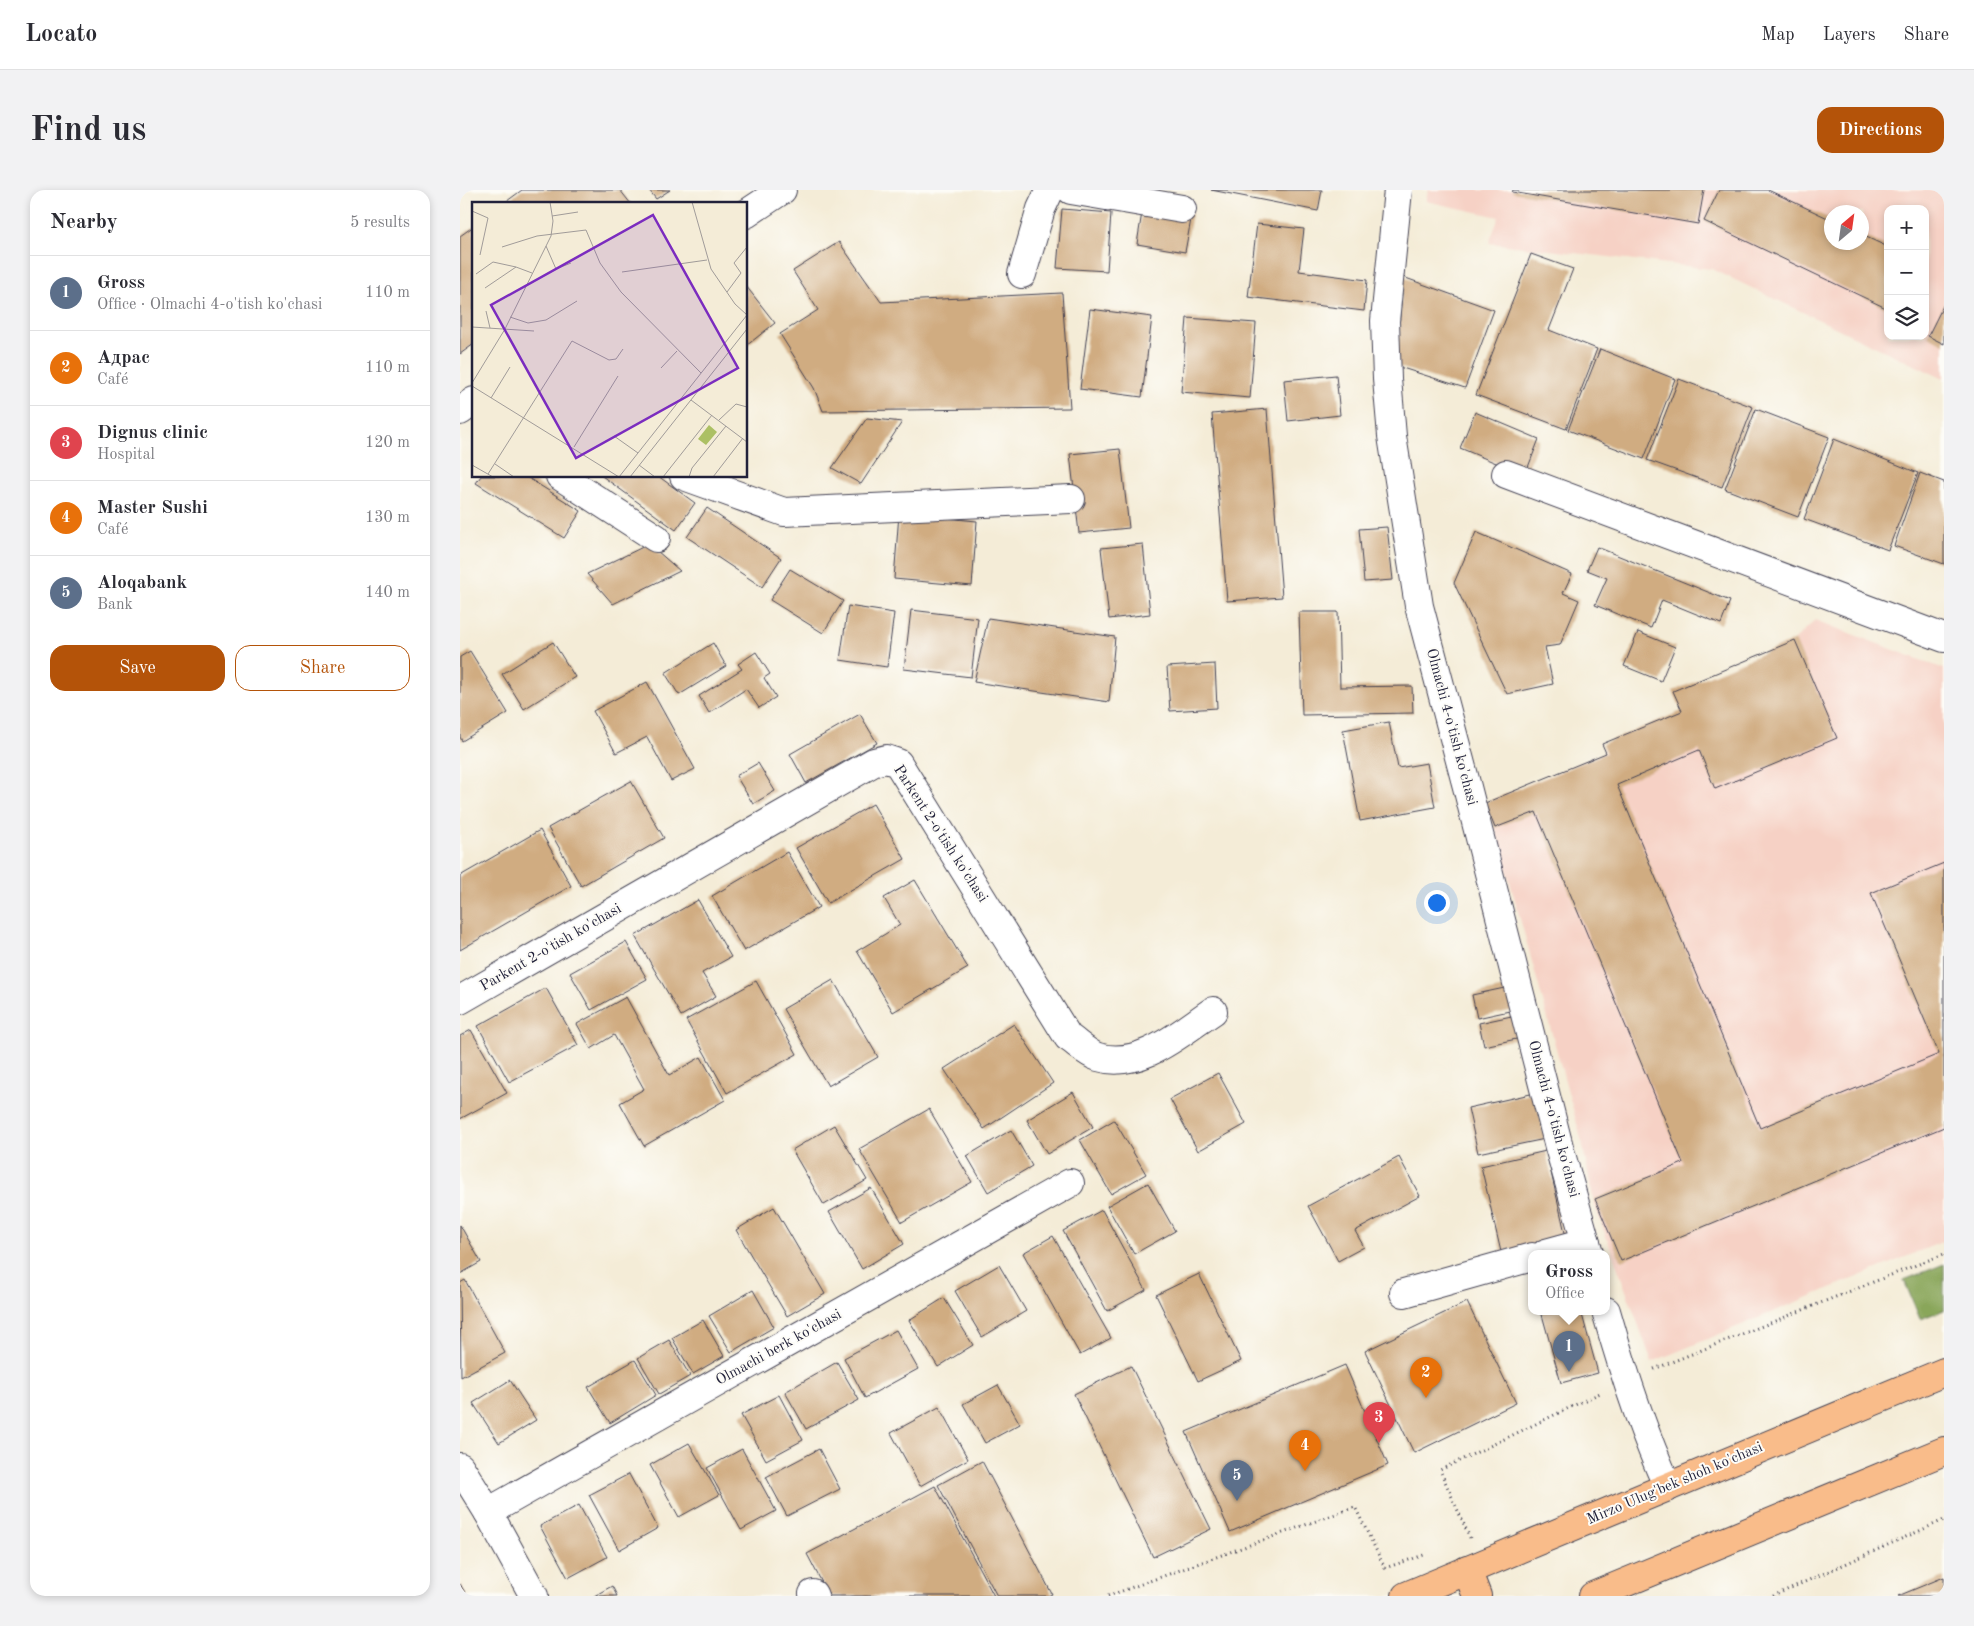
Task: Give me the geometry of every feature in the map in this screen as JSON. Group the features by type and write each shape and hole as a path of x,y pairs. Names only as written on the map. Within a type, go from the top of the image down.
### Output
{"main road":[{"name":"Mirzo Ulug'bek shoh ko'chasi","path":"1406,1596 1944,1372"},
{"path":"1593,1596 1944,1451"},
{"path":"1467,1570 1478,1596"}],"street":[{"path":"748,213 782,190"},
{"path":"1022,274 1042,209 1050,190"},
{"path":"1071,190 1182,208"},
{"name":"Olmachi 4-o'tish ko'chasi","path":"1398,190 1385,321 1387,379 1392,436 1418,606 1467,786 1559,1147 1588,1248"},
{"path":"472,402 460,411 472,419"},
{"path":"1506,474 1944,638"},
{"path":"563,478 656,538"},
{"path":"690,478 784,512 1071,499"},
{"name":"Parkent 2-o'tish ko'chasi","path":"460,1000 874,762 886,759 898,763 1068,1038 1097,1057 1127,1060 1151,1051 1213,1011"},
{"name":"Olmachi berk ko'chasi","path":"488,1512 1070,1183"},
{"path":"1571,1250 1588,1248"},
{"path":"1404,1293 1528,1258"},
{"path":"1607,1315 1626,1380 1652,1453 1668,1487"},
{"path":"460,1467 488,1512 534,1596"}],"path":[{"path":"1462,1541 1471,1538 1440,1470 1626,1380 1944,1254"},
{"path":"1108,1596 1355,1507 1385,1568 1428,1553"},
{"path":"1773,1596 1944,1520"}],"shaded area":[{"path":"1428,190 1944,190 1944,379 1712,269 1489,243 1499,217 1426,201"},
{"path":"1815,620 1944,669 1944,1241 1652,1362 1594,1203 1582,1142 1495,828 1485,803 1605,753 1602,744 1682,711 1673,691 1795,640"}],"green space":[{"path":"1944,1264 1944,1310 1920,1319 1904,1280"}],"building":[{"path":"522,190 620,190 629,202 506,202"},
{"path":"649,190 670,190 656,199"},
{"path":"1211,190 1322,190 1318,211"},
{"path":"1513,190 1704,190 1698,224 1512,192"},
{"path":"1719,190 1768,190 1824,216 1824,250 1869,250 1869,238 1884,245 1884,307 1704,221"},
{"path":"1143,206 1192,214 1185,252 1137,244"},
{"path":"1062,209 1111,213 1107,271 1057,268"},
{"path":"1257,224 1304,229 1299,271 1367,280 1364,311 1248,297"},
{"path":"472,227 472,345 460,354 460,236"},
{"path":"839,242 881,302 1062,293 1070,408 823,411 814,388 780,334 818,310 793,271"},
{"path":"1531,254 1573,269 1549,330 1597,349 1566,429 1476,395"},
{"path":"1403,277 1494,310 1465,388 1396,366"},
{"path":"748,289 775,323 748,344"},
{"path":"1944,304 1944,344 1929,336"},
{"path":"1090,309 1152,317 1142,397 1080,389"},
{"path":"1187,318 1256,323 1250,398 1181,392"},
{"path":"1600,349 1675,379 1644,459 1568,430"},
{"path":"1336,375 1340,415 1288,421 1284,380"},
{"path":"1679,379 1753,407 1722,487 1647,460"},
{"path":"1267,409 1282,597 1227,601 1212,414"},
{"path":"1756,409 1829,437 1798,517 1725,489"},
{"path":"1475,412 1539,439 1525,475 1460,448"},
{"path":"867,418 902,422 861,484 832,468"},
{"path":"1834,439 1918,473 1888,550 1804,519"},
{"path":"1120,449 1129,528 1079,533 1070,454"},
{"path":"1920,473 1944,482 1944,564 1894,546"},
{"path":"480,478 528,478 581,511 564,538 476,483"},
{"path":"605,478 661,478 695,503 676,530"},
{"path":"707,508 781,558 762,587 687,537"},
{"path":"899,514 977,521 972,586 894,579"},
{"path":"1387,527 1393,580 1364,582 1359,529"},
{"path":"1476,532 1572,574 1563,593 1579,600 1560,645 1545,647 1553,684 1507,694 1454,583"},
{"path":"649,544 680,571 613,604 587,574"},
{"path":"1143,544 1150,614 1109,619 1101,548"},
{"path":"1597,547 1730,601 1721,624 1662,600 1651,628 1595,605 1607,578 1587,570"},
{"path":"790,569 843,601 823,633 770,600"},
{"path":"848,606 894,613 887,667 840,660"},
{"path":"911,610 978,618 971,677 904,669"},
{"path":"1299,612 1338,612 1340,687 1412,686 1413,713 1302,715"},
{"path":"988,618 1115,637 1109,702 974,682"},
{"path":"1638,632 1675,647 1661,681 1624,666"},
{"path":"1795,640 1837,738 1715,789 1699,750 1617,785 1760,1128 1939,1054 1871,893 1944,863 1944,1127 1621,1261 1595,1199 1683,1163 1536,812 1495,828 1485,803 1606,753 1602,744 1682,711 1673,691"},
{"path":"553,642 575,677 524,709 502,674"},
{"path":"713,643 726,666 679,695 665,673"},
{"path":"470,651 508,713 462,741 460,737 460,657"},
{"path":"756,652 770,674 764,678 776,697 759,708 746,689 709,713 699,696 742,669 738,664"},
{"path":"1215,664 1217,708 1170,711 1167,667"},
{"path":"647,682 695,769 671,781 647,737 616,753 593,711"},
{"path":"860,714 877,743 806,783 790,754"},
{"path":"1389,722 1398,768 1427,763 1435,807 1360,821 1343,730"},
{"path":"758,763 775,791 753,804 736,776"},
{"path":"631,781 664,838 581,886 548,828"},
{"path":"873,804 905,859 828,903 796,848"},
{"path":"540,830 571,886 460,950 460,876"},
{"path":"787,852 819,907 744,951 712,896"},
{"path":"915,880 968,968 893,1012 857,951 900,925 884,898"},
{"path":"698,900 731,957 702,973 716,996 681,1016 635,936"},
{"path":"626,942 647,979 591,1010 570,973"},
{"path":"833,980 878,1057 828,1086 783,1009"},
{"path":"756,981 797,1054 727,1093 686,1020"},
{"path":"1509,987 1514,1010 1477,1018 1472,995"},
{"path":"546,988 578,1045 509,1082 478,1026"},
{"path":"626,997 669,1075 701,1057 725,1100 644,1146 620,1103 644,1089 614,1035 591,1049 577,1024"},
{"path":"1516,1015 1521,1038 1484,1046 1479,1023"},
{"path":"1014,1024 1053,1083 984,1129 944,1069"},
{"path":"471,1030 507,1093 460,1119 460,1036"},
{"path":"1218,1073 1246,1124 1198,1151 1170,1099"},
{"path":"1073,1092 1093,1127 1047,1154 1027,1120"},
{"path":"1535,1093 1545,1139 1478,1153 1468,1108"},
{"path":"929,1109 972,1182 902,1222 859,1149"},
{"path":"1114,1120 1146,1174 1111,1194 1080,1140"},
{"path":"834,1125 867,1180 824,1205 792,1150"},
{"path":"1011,1130 1032,1166 988,1192 967,1156"},
{"path":"1546,1151 1566,1237 1501,1252 1481,1166"},
{"path":"1399,1157 1420,1196 1355,1231 1364,1247 1338,1261 1308,1206"},
{"path":"1148,1183 1175,1231 1134,1254 1107,1206"},
{"path":"871,1188 904,1244 862,1269 829,1212"},
{"path":"774,1207 825,1294 787,1316 736,1230"},
{"path":"1102,1210 1146,1290 1107,1311 1063,1231"},
{"path":"460,1225 481,1262 460,1274"},
{"path":"1053,1236 1111,1338 1080,1355 1023,1253"},
{"path":"999,1265 1026,1311 982,1337 955,1291"},
{"path":"1199,1274 1241,1361 1198,1381 1156,1295"},
{"path":"465,1280 505,1353 461,1377 460,1283"},
{"path":"753,1290 774,1327 731,1352 709,1316"},
{"path":"944,1298 973,1345 938,1367 909,1320"},
{"path":"1467,1302 1516,1403 1414,1453 1365,1351"},
{"path":"1542,1315 1582,1315 1598,1373 1561,1383"},
{"path":"703,1320 724,1356 693,1374 672,1338"},
{"path":"896,1330 918,1369 865,1398 844,1358"},
{"path":"669,1340 690,1376 659,1394 638,1358"},
{"path":"635,1360 656,1395 610,1423 588,1387"},
{"path":"837,1362 859,1400 806,1429 785,1392"},
{"path":"1345,1365 1388,1465 1230,1532 1186,1432"},
{"path":"1131,1366 1211,1529 1153,1557 1074,1394"},
{"path":"510,1380 536,1420 499,1443 473,1403"},
{"path":"998,1385 1020,1424 985,1443 963,1404"},
{"path":"779,1395 803,1440 766,1460 741,1415"},
{"path":"939,1407 968,1459 920,1486 891,1433"},
{"path":"689,1443 719,1495 679,1517 650,1465"},
{"path":"742,1449 776,1511 741,1530 707,1468"},
{"path":"819,1449 840,1489 787,1516 766,1477"},
{"path":"982,1461 1052,1594 1048,1596 997,1596 938,1485"},
{"path":"629,1474 658,1528 619,1550 589,1495"},
{"path":"935,1486 994,1596 829,1596 807,1554"},
{"path":"579,1505 607,1557 568,1578 540,1526"},
{"path":"1944,1577 1944,1596 1898,1596"},
{"path":"460,1584 467,1596 460,1596"},
{"path":"612,1586 617,1596 594,1596"}],"place":[{"name":"Gross","path":"1569,1372"},
{"name":"Адрас","path":"1426,1398"},
{"name":"Dignus clinic","path":"1379,1443"},
{"name":"Master Sushi","path":"1305,1471"},
{"name":"Aloqabank","path":"1237,1501"}]}
